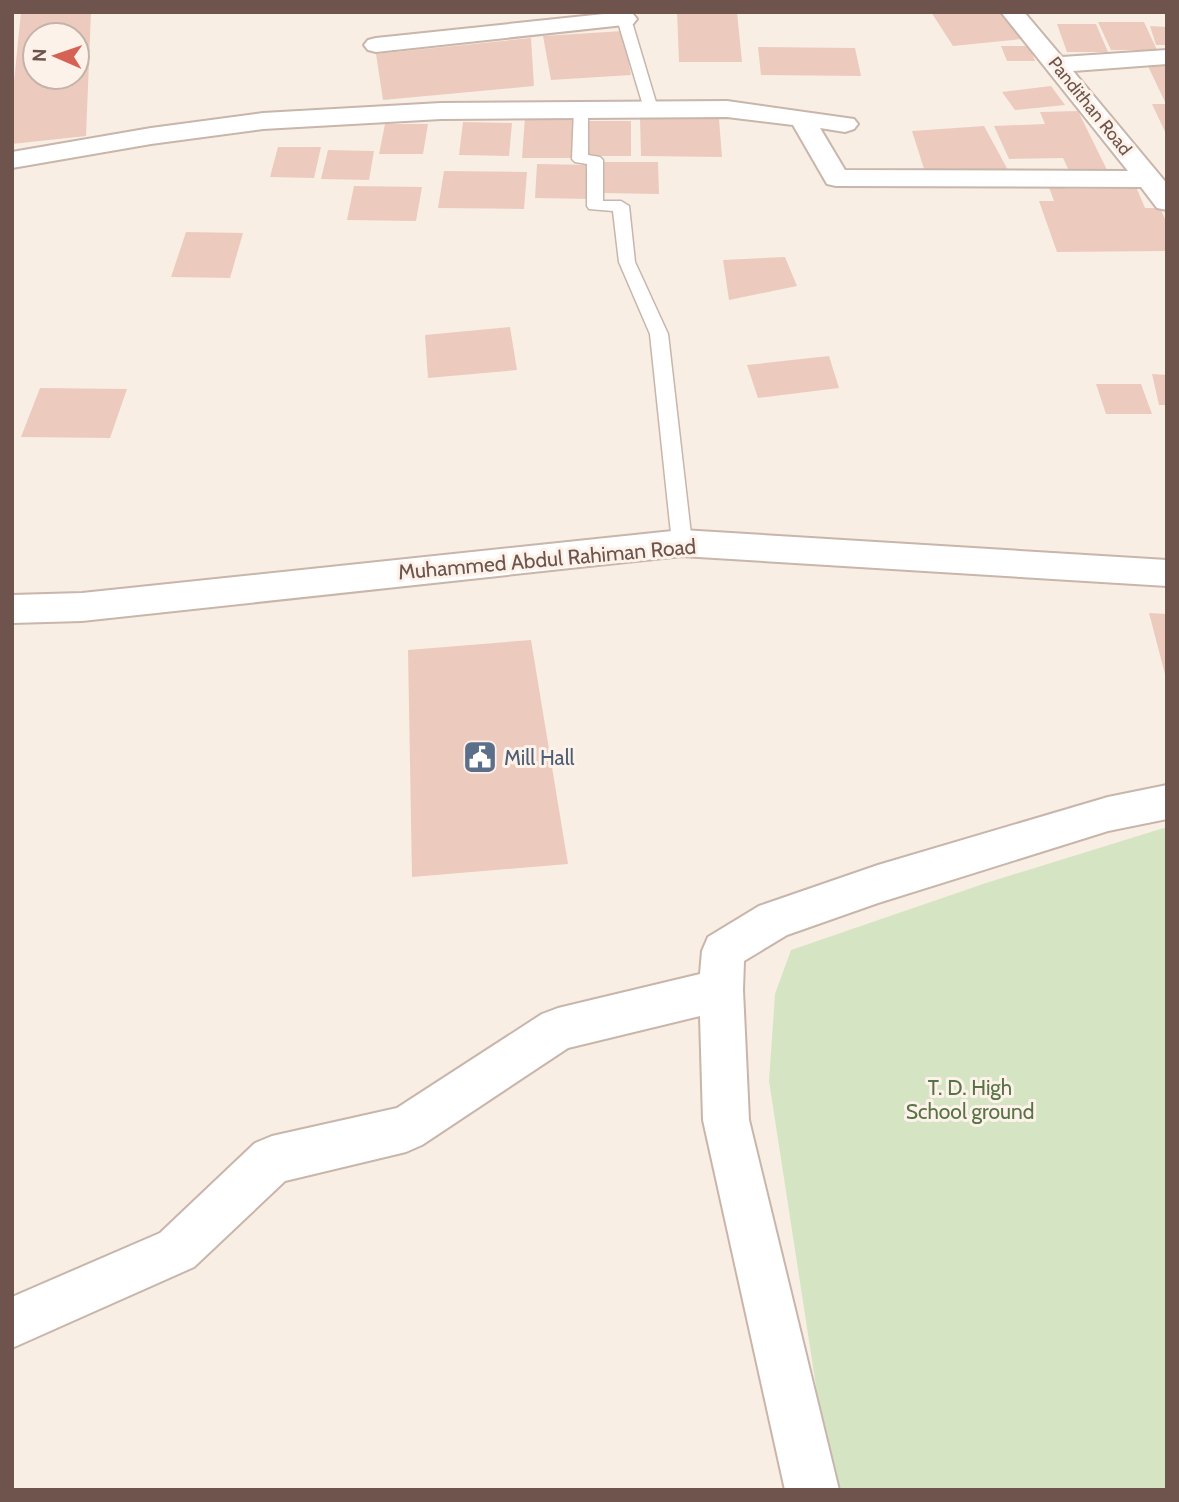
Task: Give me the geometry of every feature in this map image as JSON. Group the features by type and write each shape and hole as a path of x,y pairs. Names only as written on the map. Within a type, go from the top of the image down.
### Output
{"street":[{"path":"446,12 454,36"},
{"name":"Pandithan Road","path":"1023,14 1056,65 1167,202"},
{"path":"376,45 624,15"},
{"path":"1056,65 1167,57"},
{"path":"12,160 151,136 263,121 441,111 727,109 845,124"},
{"path":"802,119 836,178 1150,179"},
{"name":"Muhammed Abdul Rahiman Road","path":"12,609 82,607 682,543 1167,573"},
{"path":"812,1490 726,1119 720,990 723,951 774,920 1016,840 1108,814 1167,802"},
{"path":"12,1323 177,1250 272,1160 406,1129 558,1029 720,990"}],"lane":[{"path":"624,15 651,109"},
{"path":"581,109 580,159 595,160 595,206 621,206 627,262 659,334 682,543"}],"green space":[{"name":"T. D. High School ground","path":"1167,827 1167,1490 841,1490 824,1438 769,1081 775,994 791,950 989,882"}],"building":[{"path":"21,12 91,12 91,21 21,21 21,91 88,91 86,136 12,144 12,102"},
{"path":"677,12 737,12 742,62 679,62"},
{"path":"931,12 1002,12 1022,39 953,46"},
{"path":"1098,22 1144,22 1157,50 1111,50"},
{"path":"1057,24 1096,24 1108,52 1067,52"},
{"path":"1150,26 1167,27 1167,45 1156,45"},
{"path":"623,31 631,75 551,80 543,36"},
{"path":"531,38 534,86 383,100 376,54"},
{"path":"1001,46 1029,46 1035,61 1007,61"},
{"path":"758,47 855,48 861,76 761,75"},
{"path":"1146,62 1167,62 1167,136 1152,104 1166,104"},
{"path":"1051,86 1065,105 1015,110 1002,92"},
{"path":"1078,111 1109,174 1071,175 1063,158 1009,159 994,126 1045,124 1040,112"},
{"path":"525,117 576,118 574,158 522,158"},
{"path":"640,118 719,119 722,157 641,156"},
{"path":"586,121 631,121 631,156 585,156"},
{"path":"463,122 512,123 509,156 459,155"},
{"path":"385,124 428,124 423,154 379,154"},
{"path":"984,126 1009,172 925,172 912,131"},
{"path":"278,147 321,147 314,178 270,177"},
{"path":"328,150 374,151 369,180 321,179"},
{"path":"601,162 658,162 659,194 600,193"},
{"path":"537,164 591,165 590,199 535,198"},
{"path":"444,171 527,172 524,209 438,208"},
{"path":"1047,182 1063,182 1065,189 1137,189 1145,208 1160,208 1167,223 1167,251 1057,252 1039,201 1054,201"},
{"path":"354,186 422,187 416,221 347,220"},
{"path":"186,232 243,233 230,278 171,277"},
{"path":"785,257 797,286 729,300 723,260"},
{"path":"510,327 517,370 428,378 425,335"},
{"path":"829,356 839,388 758,398 747,365"},
{"path":"1152,374 1167,375 1167,405 1159,405"},
{"path":"1096,384 1141,384 1152,414 1106,414"},
{"path":"40,388 127,389 110,438 21,437"},
{"path":"1149,613 1167,614 1166,678"},
{"name":"Mill Hall","path":"531,640 568,864 412,877 408,650"}],"place":[{"name":"Mill Hall","path":"480,757"}]}
